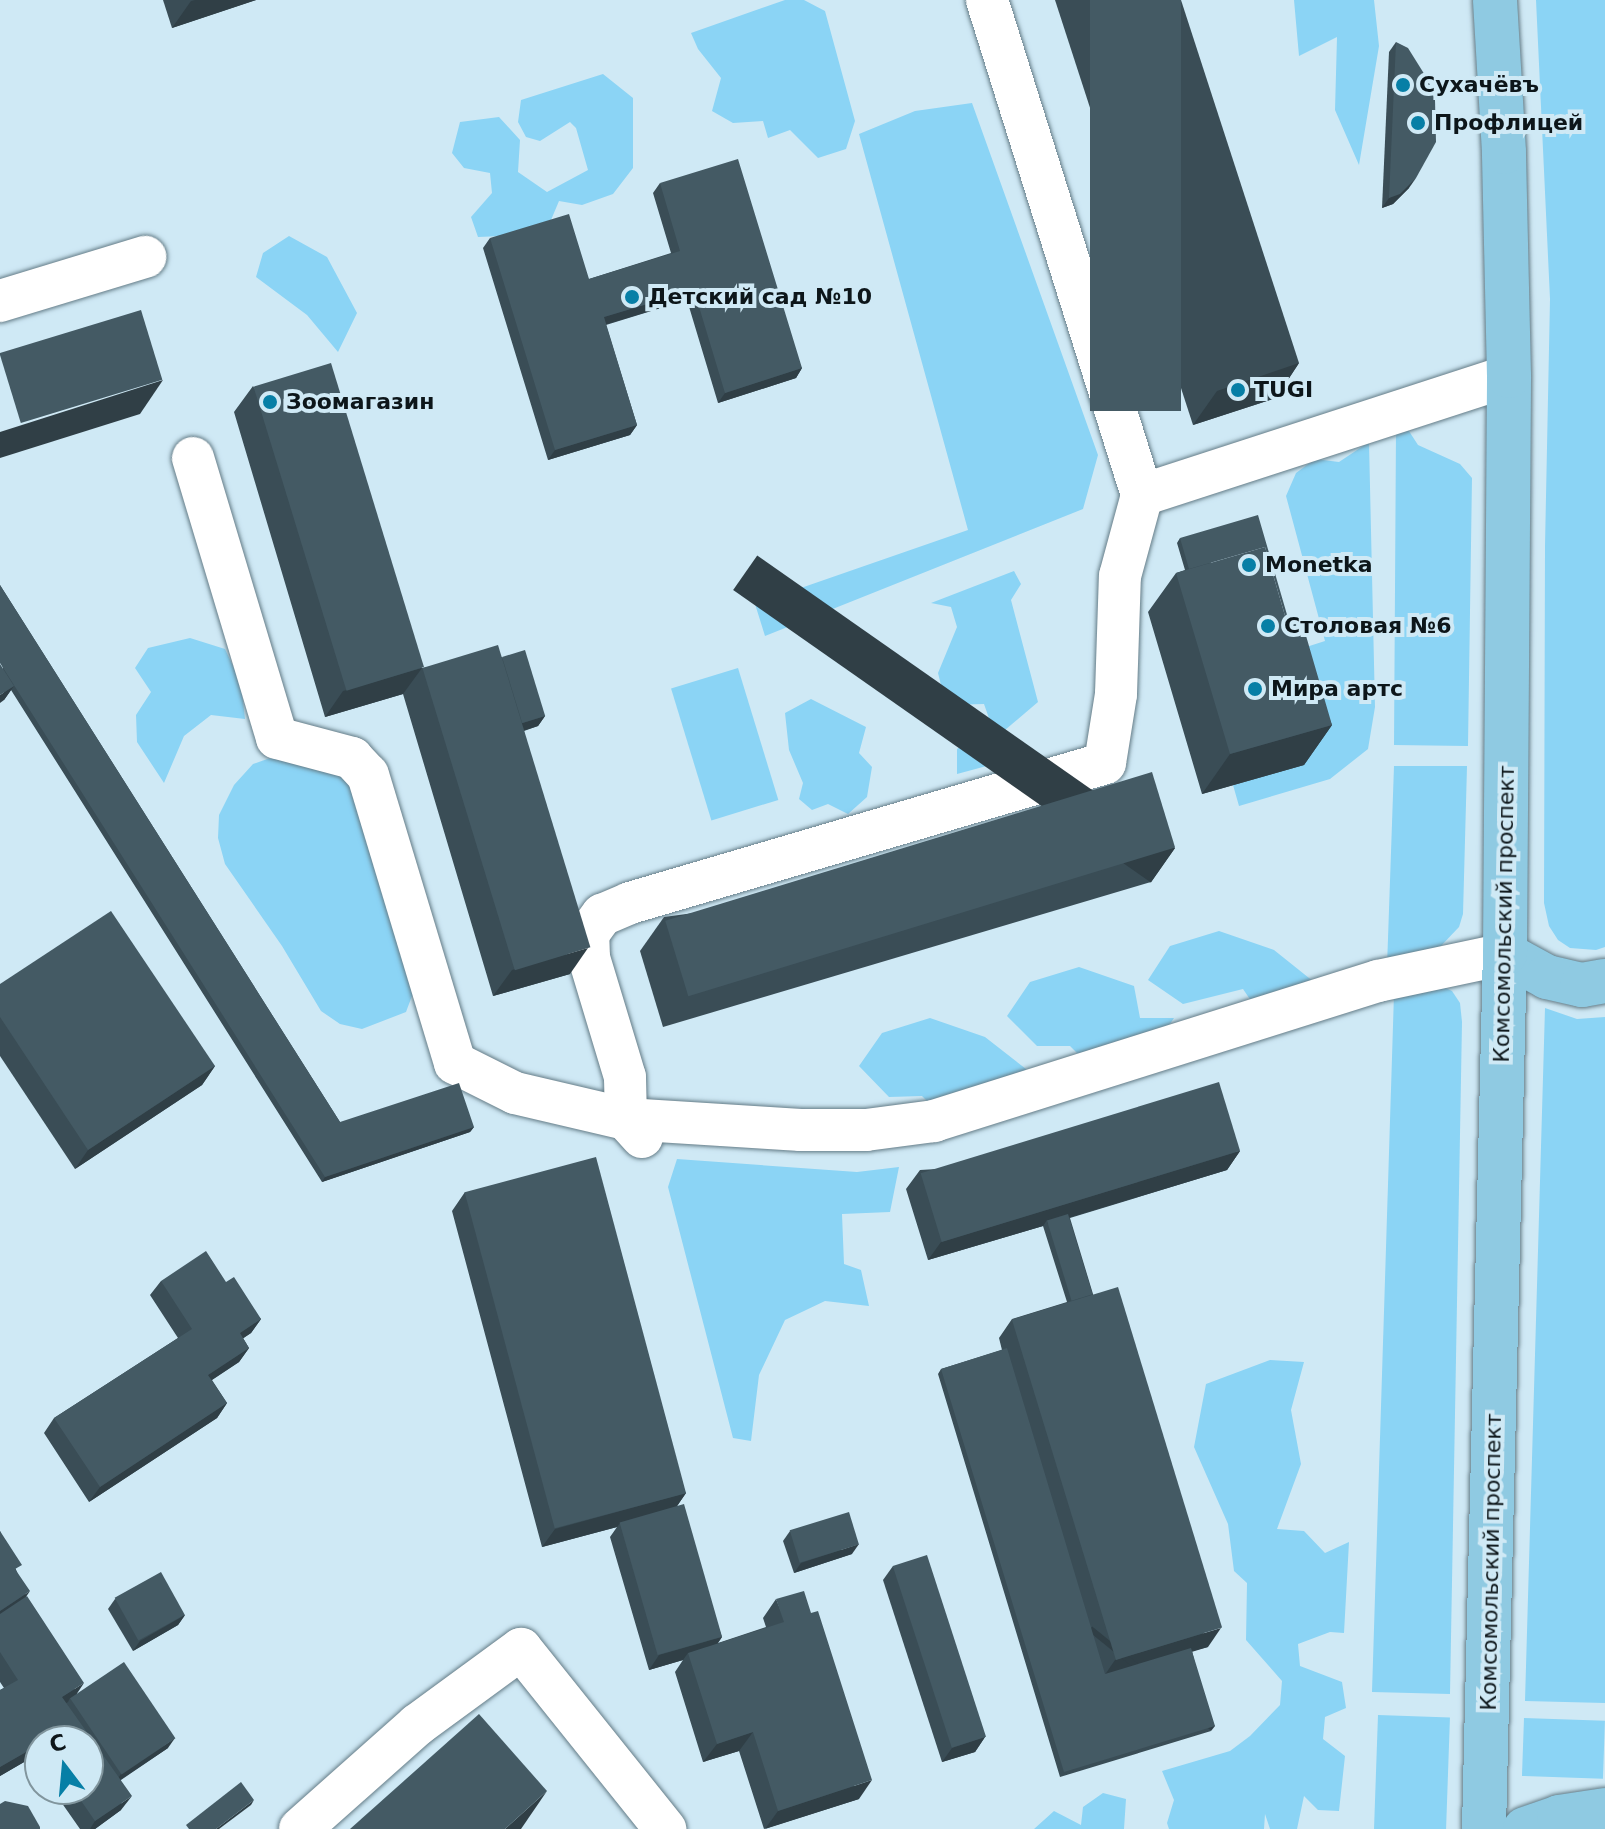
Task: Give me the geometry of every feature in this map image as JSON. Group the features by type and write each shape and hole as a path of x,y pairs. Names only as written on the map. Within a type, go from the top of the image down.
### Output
{"main road":[{"name":"Комсомольский проспект","path":"1484,1829 1505,954 1509,376 1504,152 1495,0"},
{"path":"1505,954 1547,977 1582,985 1605,981"},
{"path":"1525,1829 1559,1817 1605,1810"}],"lane":[{"path":"637,1131 625,1077 589,958 588,934 602,915 630,903 1105,763 1116,694 1120,576 1142,495 987,0"},
{"path":"0,301 145,257"},
{"path":"1142,495 1509,376"},
{"path":"193,458 277,738 352,758 368,775 455,1063 515,1093 637,1131 866,1130 934,1121 1378,981 1505,954"},
{"path":"300,1829 417,1725 521,1649 665,1829"}],"shaded area":[{"path":"785,0 804,0 825,11 855,121 846,149 818,158 790,130 768,138 763,121 733,123 712,111 721,78 698,49 691,33"},
{"path":"1294,0 1374,0 1379,46 1359,165 1335,110 1337,37 1299,56"},
{"path":"1536,0 1605,0 1605,947 1596,950 1570,948 1558,940 1549,926 1544,903 1545,546 1550,299"},
{"path":"603,74 633,98 633,168 613,194 582,205 559,201 551,220 502,236 478,237 471,217 492,193 490,173 464,168 452,153 460,122 499,117 520,140 518,172 547,192 588,170 576,128 570,122 540,141 526,137 518,122 521,100"},
{"path":"972,103 1098,455 1083,509 765,636 755,604 968,530 859,134 915,111"},
{"path":"289,236 327,257 357,313 338,352 307,315 256,277 263,253"},
{"path":"1405,425 1418,445 1460,464 1472,478 1468,746 1394,745 1396,429"},
{"path":"1369,442 1375,707 1368,749 1330,779 1239,806 1233,785 1304,764 1300,649 1325,641 1286,496 1296,473 1315,459 1339,462"},
{"path":"1014,571 1021,584 1011,600 1038,702 1005,730 994,764 957,774 957,749 991,724 984,704 946,705 938,673 957,627 951,607 931,603"},
{"path":"190,638 225,649 241,683 245,719 211,715 184,736 164,783 137,742 136,715 151,692 135,668 148,648"},
{"path":"738,668 778,800 711,820 671,688"},
{"path":"811,699 866,727 859,753 872,767 867,797 848,814 828,804 812,810 799,799 803,783 789,750 785,713"},
{"path":"284,753 319,760 355,783 416,985 406,1012 362,1029 340,1024 321,1011 282,946 225,864 218,838 219,815 234,785 253,764"},
{"path":"1394,766 1467,766 1463,914 1459,927 1439,948 1387,967"},
{"path":"1219,931 1274,950 1314,982 1260,1014 1243,989 1183,1004 1148,980 1170,946"},
{"path":"1079,967 1134,986 1140,1018 1174,1018 1157,1043 1087,1063 1070,1046 1037,1046 1007,1016 1030,982"},
{"path":"1439,985 1452,991 1460,1003 1462,1022 1450,1694 1372,1692 1394,994"},
{"path":"1545,1008 1577,1019 1605,1017 1605,1703 1525,1701"},
{"path":"930,1018 985,1037 1026,1069 1008,1093 939,1113 922,1096 889,1097 859,1066 882,1033"},
{"path":"677,1159 857,1172 899,1167 890,1212 842,1214 844,1264 861,1270 869,1306 825,1301 785,1320 759,1375 751,1441 733,1438 668,1187"},
{"path":"1270,1360 1304,1362 1291,1410 1301,1464 1277,1529 1304,1531 1325,1553 1349,1542 1344,1633 1330,1632 1298,1644 1300,1666 1342,1682 1346,1708 1325,1717 1323,1739 1345,1756 1339,1811 1318,1810 1304,1796 1297,1829 1270,1829 1265,1814 1264,1829 1169,1829 1167,1823 1174,1800 1162,1771 1230,1751 1250,1736 1280,1705 1282,1681 1246,1640 1247,1583 1234,1571 1228,1524 1194,1447 1206,1384"},
{"path":"1378,1715 1450,1718 1446,1829 1374,1829"},
{"path":"1524,1718 1605,1721 1603,1779 1522,1776"},
{"path":"1103,1793 1126,1799 1124,1829 1034,1829 1054,1811 1081,1825 1083,1807"}],"building":[{"path":"1090,0 1181,0 1181,411 1090,411"},
{"path":"1396,42 1408,48 1428,80 1435,100 1436,142 1416,178 1400,194 1389,198"},
{"path":"738,159 802,368 725,393 694,290 604,317 637,425 555,450 490,238 569,214 589,279 680,251 660,183"},
{"path":"141,310 162,380 21,423 0,353"},
{"path":"331,363 424,667 347,691 254,387"},
{"path":"1258,515 1288,626 1265,547 1189,569 1180,538"},
{"path":"1265,547 1288,626 1302,622 1332,725 1230,754 1176,573"},
{"path":"0,585 340,1122 459,1083 474,1127 325,1177 0,663"},
{"path":"498,645 590,947 515,970 422,668"},
{"path":"525,650 545,716 522,723 502,657"},
{"path":"0,664 14,686 0,695"},
{"path":"1152,772 1175,848 688,996 665,921"},
{"path":"111,911 215,1066 88,1150 0,1017 0,984"},
{"path":"1219,1082 1240,1151 942,1242 921,1173"},
{"path":"596,1157 686,1493 555,1528 465,1192"},
{"path":"1068,1214 1093,1294 1072,1301 1047,1220"},
{"path":"206,1251 226,1282 234,1277 261,1319 240,1333 249,1348 208,1375 227,1403 100,1487 54,1418 192,1329 161,1281"},
{"path":"1118,1287 1222,1627 1116,1660 1012,1319"},
{"path":"1007,1348 1105,1674 1191,1648 1215,1726 1064,1772 941,1369"},
{"path":"684,1504 722,1637 658,1655 620,1522"},
{"path":"849,1512 859,1545 800,1563 790,1530"},
{"path":"0,1531 22,1565 15,1569 30,1591 0,1611"},
{"path":"927,1555 986,1737 952,1748 893,1566"},
{"path":"161,1572 185,1615 138,1641 115,1598"},
{"path":"804,1591 811,1613 818,1611 872,1780 778,1811 753,1732 717,1744 688,1653 784,1622 776,1599"},
{"path":"27,1596 84,1683 62,1697 82,1725 24,1725 24,1753 0,1767 0,1690 18,1680 0,1652 0,1614"},
{"path":"124,1662 175,1738 122,1775 104,1749 104,1725 88,1725 70,1698"},
{"path":"479,1714 547,1791 505,1829 350,1829"},
{"path":"104,1756 132,1796 95,1821 84,1805 104,1805"},
{"path":"241,1782 254,1800 216,1829 189,1829 186,1825"},
{"path":"5,1801 28,1806 40,1829 0,1829 0,1804"}],"place":[{"name":"Сухачёвъ","path":"1403,85"},
{"name":"Профлицей","path":"1418,123"},
{"name":"Детский сад №10","path":"632,297"},
{"name":"TUGI","path":"1238,390"},
{"name":"Зоомагазин","path":"270,402"},
{"name":"Monetka","path":"1249,565"},
{"name":"Столовая №6","path":"1268,626"},
{"name":"Мира артс","path":"1255,689"}]}
